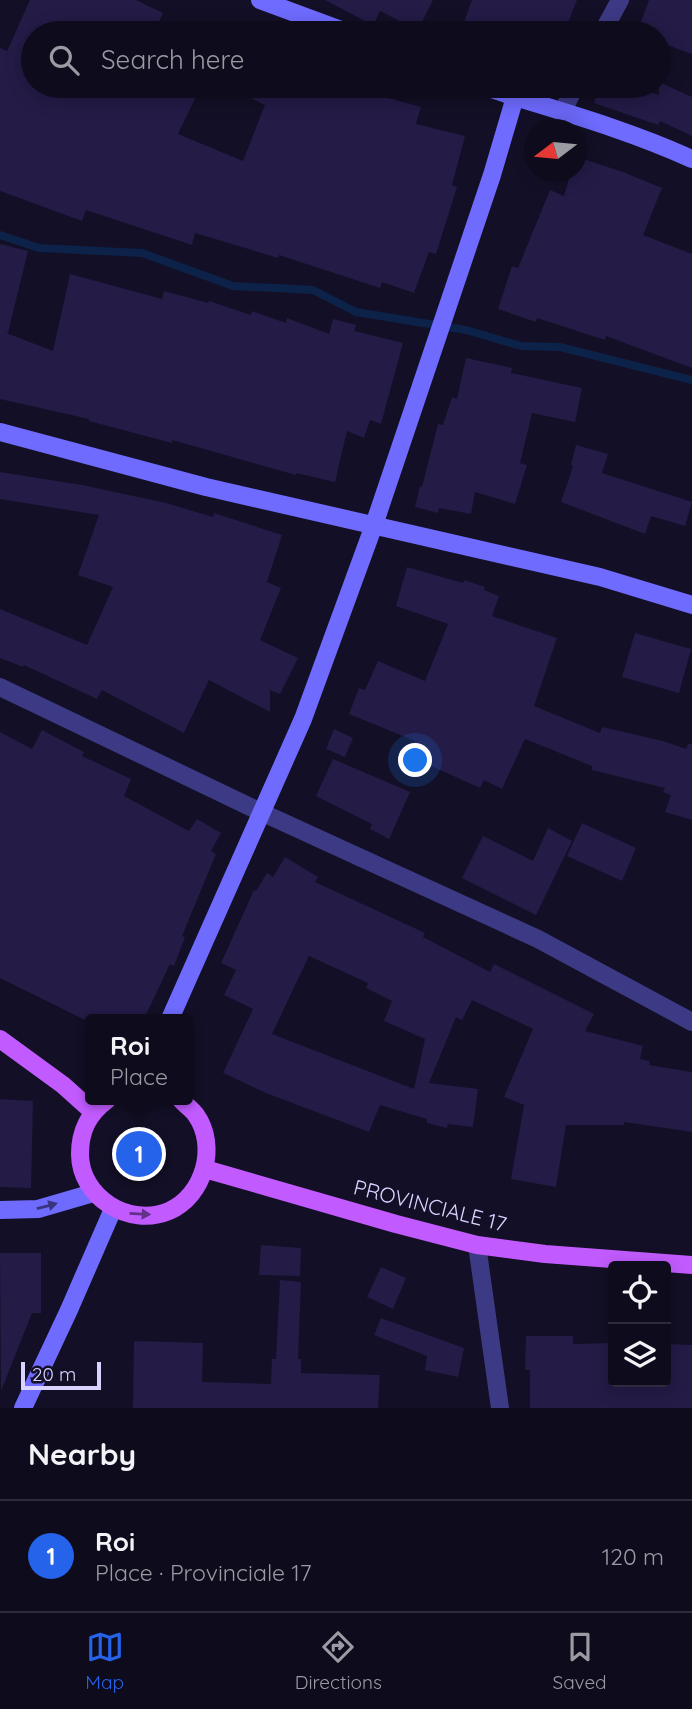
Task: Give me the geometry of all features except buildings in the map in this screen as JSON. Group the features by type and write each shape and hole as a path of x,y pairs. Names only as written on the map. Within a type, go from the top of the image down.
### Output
{"main road":[{"path":"0,1039 63,1085 85,1105"},
{"path":"85,1105 92,1111"},
{"path":"100,1105 92,1111 80,1137 80,1167 93,1193 113,1209 141,1216 169,1211 192,1194 205,1169 207,1141 197,1116 186,1105"},
{"name":"PROVINCIALE 17","path":"205,1169 477,1245 545,1254 692,1265"}],"street":[{"path":"260,0 317,21"},
{"path":"609,21 620,0"},
{"path":"172,1014 303,719 374,525 492,175 515,98"},
{"path":"518,98 628,132 692,159"},
{"path":"563,111 569,98"},
{"path":"0,432 206,487 600,577 692,605"},
{"path":"0,687 262,813 538,939 692,1022"},
{"path":"0,1210 38,1209 93,1193"},
{"path":"23,1408 113,1209"},
{"path":"477,1245 500,1408"}],"waterway":[{"path":"0,235 39,248 142,253 233,286 313,290 356,312 466,330 521,346 560,347 692,380"}],"place":[{"name":"Roi","path":"139,1154"}]}
